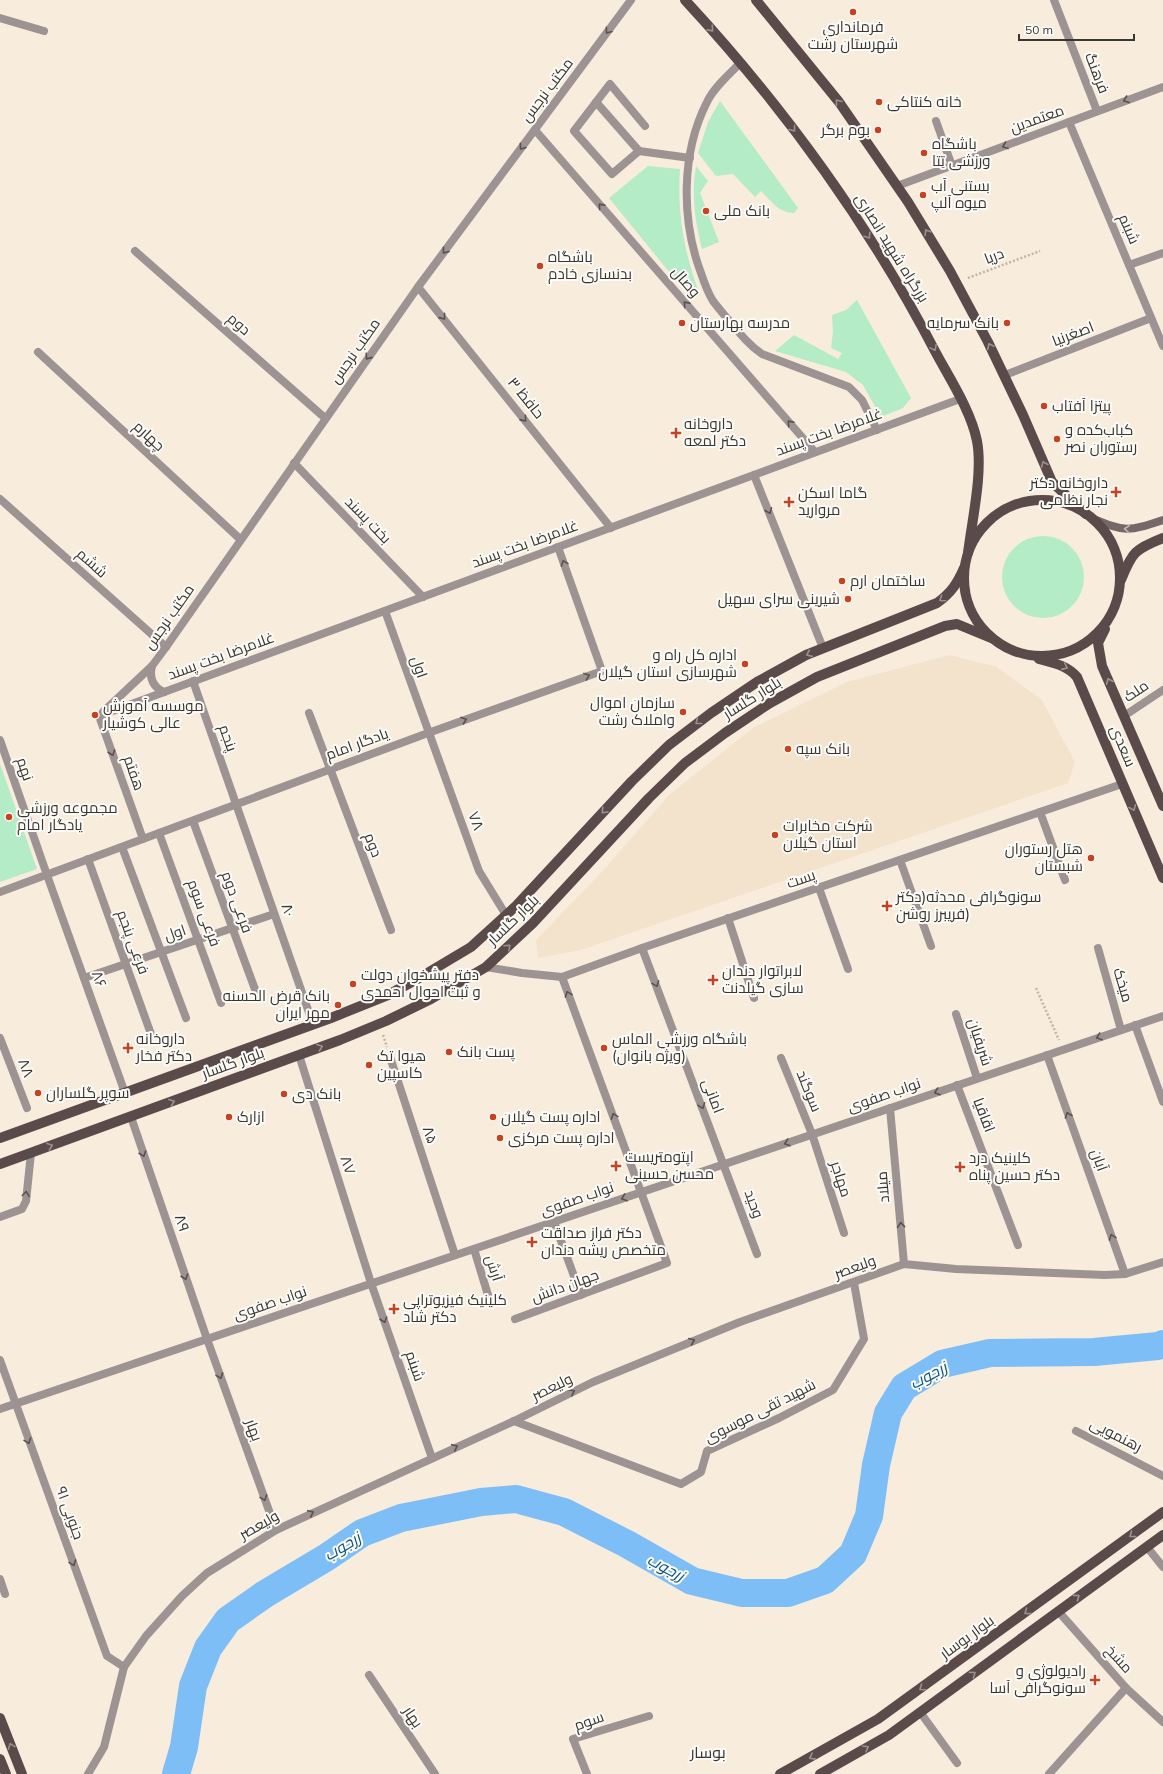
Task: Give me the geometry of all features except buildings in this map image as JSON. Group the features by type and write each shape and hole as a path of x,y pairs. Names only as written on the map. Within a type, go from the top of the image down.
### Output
{"main road":[{"name":"بزرگراه شهید انصاری","path":"685,0 740,62 801,139 870,238 912,308 960,399 974,429 978,454 978,471 968,553"},
{"path":"756,0 839,102 897,186 956,283 1005,375 1052,482 1103,530 1114,549 1119,571 1119,588"},
{"path":"1163,520 1134,530 1126,530 1089,516 1066,504 1050,500 1017,504 1001,511 988,521 977,534 968,553 964,568 964,589 970,609 980,626 991,638 1008,649 1028,655 1048,656 1073,650 1094,636 1111,615 1127,565 1133,554 1142,547 1163,538"},
{"name":"بلوار گلسار","path":"0,1138 313,1024 388,995 471,947 506,915 632,781 670,745 711,713 757,682 806,655 937,603 948,595 956,586 964,568"},
{"name":"سعدی","path":"1111,615 1098,643 1098,651 1102,666 1163,806"},
{"name":"بلوار گلسار","path":"0,1164 380,1024 430,999 486,967 533,923 649,798 685,763 725,733 770,703 817,677 945,626 957,624 991,638"},
{"name":"سعدی","path":"1028,655 1071,670 1077,677 1163,878"},
{"name":"بلوار بوسار","path":"780,1774 878,1719 1163,1512"},
{"path":"820,1774 889,1735 1163,1535"},
{"path":"0,1718 22,1774"},
{"path":"0,1759 6,1774"}],"street":[{"name":"مکتب نرجس","path":"99,716 152,666 166,648 240,539 418,287 631,0"},
{"name":"فرهنگ","path":"1054,0 1097,111"},
{"path":"0,18 44,31"},
{"path":"740,62 707,102 699,122 690,158 687,185 689,228 698,265 712,300 750,346 762,354 849,387 862,400 877,430"},
{"path":"639,151 612,174 574,130 610,84 645,126"},
{"name":"معتمدین","path":"897,186 1163,87"},
{"path":"596,102 639,151 690,158"},
{"path":"936,120 952,166"},
{"name":"شبنم","path":"1069,122 1163,346"},
{"name":"وصال","path":"535,130 815,452"},
{"name":"دوم","path":"135,251 325,418"},
{"path":"1129,265 1163,253"},
{"name":"حافظ ۳","path":"418,287 611,528"},
{"name":"اصغرنیا","path":"1005,375 1151,318"},
{"name":"چهارم","path":"38,352 240,539"},
{"name":"غلامرضا بخت پسند","path":"99,716 960,399"},
{"name":"بخت پسند","path":"294,463 423,597"},
{"path":"754,475 823,648"},
{"name":"ششم","path":"0,499 166,648"},
{"name":"یادگار امام","path":"0,892 428,733 602,671 558,547"},
{"name":"اول","path":"385,611 428,733"},
{"path":"152,666 150,676 152,682 159,690 164,692"},
{"name":"پنجم","path":"193,682 236,804"},
{"name":"ملک","path":"1124,716 1163,690"},
{"path":"309,713 330,770"},
{"name":"هفتم","path":"99,716 143,839"},
{"name":"۷۸","path":"428,733 479,871 506,915"},
{"name":"نهم","path":"0,740 47,875"},
{"name":"دوم","path":"330,770 391,930"},
{"name":"پست","path":"486,967 522,973 562,977 728,918 1122,784"},
{"name":"۸۰","path":"236,804 313,1024"},
{"path":"1040,812 1065,880"},
{"name":"فرعی دوم","path":"193,821 256,992"},
{"name":"فرعی سوم","path":"159,833 199,939 221,1004"},
{"path":"122,847 186,1018"},
{"name":"فرعی پنجم","path":"88,859 151,1034"},
{"path":"900,860 931,946"},
{"name":"۸۶","path":"47,875 125,1092"},
{"path":"819,888 848,968"},
{"name":"اول","path":"84,978 274,914"},
{"path":"728,918 754,998"},
{"name":"امانی","path":"642,948 724,1164"},
{"name":"میخک","path":"1098,948 1121,1030"},
{"path":"562,977 642,1192"},
{"name":"شریفیان","path":"956,1014 977,1078"},
{"name":"نواب صفوی","path":"0,1409 1163,1016"},
{"path":"1135,1025 1163,1102"},
{"name":"۸۸","path":"0,1038 27,1108"},
{"name":"۸۷","path":"299,1055 371,1283"},
{"name":"آبان","path":"1047,1055 1125,1274"},
{"name":"۸۵","path":"390,1057 455,1255"},
{"name":"سوگند","path":"781,1058 812,1134"},
{"name":"اقاقیا","path":"957,1085 1018,1245"},
{"name":"میلاد","path":"890,1108 904,1264"},
{"name":"۸۹","path":"131,1117 207,1339"},
{"name":"مهاجر","path":"812,1134 844,1233"},
{"path":"0,1217 22,1209 26,1200 31,1153"},
{"name":"وحید","path":"724,1164 757,1254"},
{"name":"جهان دانش","path":"515,1319 667,1263 642,1192"},
{"path":"554,1222 581,1295"},
{"name":"آرش","path":"474,1249 488,1295"},
{"name":"ولیعصر","path":"88,1774 104,1747 124,1667 146,1636 182,1596 207,1573 276,1530 514,1421 593,1382 740,1322 854,1283 904,1264 956,1269 1105,1275 1125,1274 1163,1262"},
{"name":"شبنم","path":"371,1283 432,1458"},
{"name":"شهید تقی موسوی","path":"514,1421 682,1484 701,1472 707,1451 779,1418 833,1390 864,1339 854,1283"},
{"name":"بهار","path":"207,1339 276,1530"},
{"name":"۹۱ جنوبی","path":"0,1360 107,1656 124,1667"},
{"name":"رهنمویی","path":"1076,1431 1163,1476"},
{"path":"1146,1547 1163,1567"},
{"path":"0,1579 5,1594"},
{"name":"مشخ","path":"1058,1611 1126,1688 1163,1722"},
{"name":"بهار","path":"369,1675 435,1774"},
{"path":"1049,1774 1126,1688"},
{"path":"920,1712 957,1763"},
{"name":"سوم","path":"587,1774 572,1740 649,1716"}],"path":[{"name":"دریا","path":"956,283 1040,251"},
{"path":"1036,988 1063,1049"},
{"path":"380,1024 390,1057"}],"shaded area":[{"name":"شرکت مخابرات استان گیلان","path":"949,655 997,667 1042,700 1075,762 1068,783 581,950 538,958 536,940 598,876 670,794 753,728 847,682"}],"green space":[{"path":"720,101 798,208 794,213 780,209 761,191 755,197 733,174 716,176 698,153 708,122"},
{"path":"648,166 680,169 679,185 683,233 694,279 700,295 692,300 609,198"},
{"path":"696,166 708,181 700,193 719,242 702,249 694,208"},
{"path":"857,300 911,398 903,408 881,417 863,385 846,372 775,351 794,335 838,359 842,353 831,348 833,332 832,315 846,310"},
{"path":"1043,536 1059,539 1072,548 1081,561 1084,577 1081,593 1072,606 1059,615 1043,618 1027,615 1014,606 1005,593 1002,577 1005,561 1014,548 1027,539"},
{"name":"مجموعه ورزشی یادگار امام","path":"0,764 37,869 0,882"}],"waterway":[{"name":"زرجوب","path":"176,1774 184,1747 193,1686 208,1648 228,1620 265,1594 327,1557 362,1533 401,1518 481,1502 516,1499 564,1512 627,1544 692,1581 742,1593 788,1593 825,1580 853,1554 869,1516 876,1465 888,1413 904,1387 942,1364 990,1353 1094,1352 1158,1346 1163,1344"}],"place":[{"name":"فرمانداری شهرستان رشت","path":"853,12"},
{"name":"خانه کنتاکی","path":"879,102"},
{"name":"بوم برگر","path":"878,130"},
{"name":"باشگاه ورزشی تِتا","path":"924,153"},
{"name":"بستنی آب میوه آلپ","path":"923,195"},
{"name":"بانک ملی","path":"706,211"},
{"name":"باشگاه بدنسازی خادم","path":"540,266"},
{"name":"مدرسه بهارستان","path":"682,323"},
{"name":"بانک سرمایه","path":"1007,323"},
{"name":"پیتزا آفتاب","path":"1044,406"},
{"name":"داروخانه دکتر لمعه","path":"676,433"},
{"name":"کباب‌کده و رستوران نصر","path":"1057,439"},
{"name":"داروخانه دکتر نجار نظامی","path":"1116,492"},
{"name":"گاما اسکن مروارید","path":"789,502"},
{"name":"ساختمان ارم","path":"842,581"},
{"name":"شیرینی سرای سهیل","path":"848,599"},
{"name":"اداره کل راه و شهرسازی استان گیلان","path":"745,664"},
{"name":"سازمان اموال واملاک رشت","path":"683,712"},
{"name":"موسسه آموزش عالی کوشیار","path":"95,715"},
{"name":"بانک سپه","path":"788,749"},
{"name":"مجموعه ورزشی یادگار امام","path":"9,817"},
{"name":"شرکت مخابرات استان گیلان","path":"775,835"},
{"name":"هتل رستوران شبستان","path":"1091,858"},
{"name":"سونوگرافی محدثه(دکتر فریبرز روشن)","path":"887,906"},
{"name":"لابراتوار دندان سازی گیلدنت","path":"713,980"},
{"name":"دفتر پیشخوان دولت و ثبت احوال احمدی","path":"353,984"},
{"name":"بانک قرض الحسنه مهر ایران","path":"338,1005"},
{"name":"داروخانه دکتر فخار","path":"128,1048"},
{"name":"باشگاه ورزشی الماس (ویژه بانوان)","path":"604,1048"},
{"name":"پست بانک","path":"449,1052"},
{"name":"هیوا تک کاسپین","path":"369,1065"},
{"name":"سوپر گلساران","path":"38,1093"},
{"name":"بانک دی","path":"284,1094"},
{"name":"ازارک","path":"229,1117"},
{"name":"اداره پست گیلان","path":"493,1117"},
{"name":"اداره پست مرکزی","path":"500,1138"},
{"name":"اپتومتریست محسن حسینی","path":"616,1166"},
{"name":"کلینیک درد دکتر حسین پناه","path":"960,1167"},
{"name":"دکتر فراز صداقت متخصص ریشه دندان","path":"532,1242"},
{"name":"کلینیک فیزیوتراپی دکتر شاد","path":"394,1309"},
{"name":"رادیولوژی و سونوگرافی آسا","path":"1095,1680"}],"district":[{"name":"بوسار","path":"708,1752"}]}
